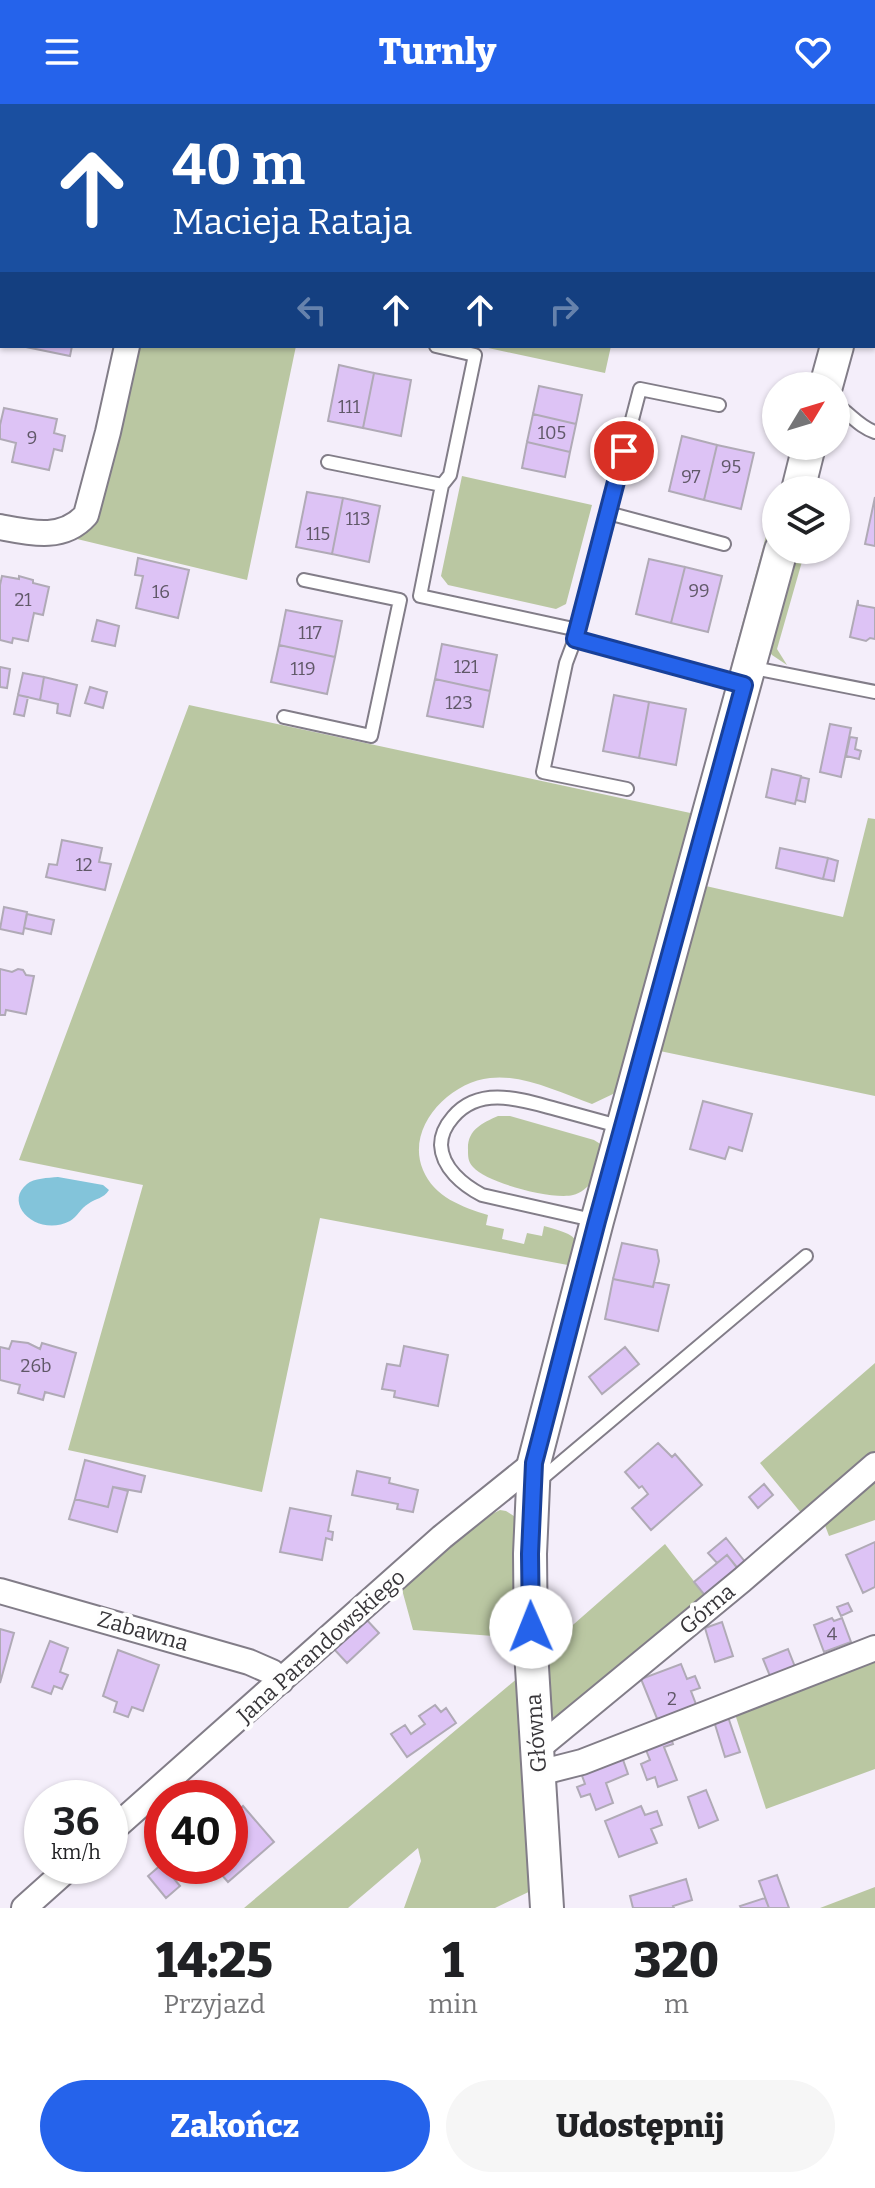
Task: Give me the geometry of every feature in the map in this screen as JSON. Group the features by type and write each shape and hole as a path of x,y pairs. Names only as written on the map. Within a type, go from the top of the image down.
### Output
{"street":[{"path":"0,527 56,533 79,523 86,515 127,348"},
{"path":"830,372 836,348"},
{"name":"Główna","path":"547,1908 531,1651 534,1474 622,1127 777,564"},
{"name":"Górna","path":"538,1761 875,1465"},
{"name":"Jana Parandowskiego","path":"128,1816 442,1537 491,1498 534,1474"},
{"path":"491,1498 506,1496 518,1500 531,1520"},
{"name":"Zabawna","path":"0,1591 249,1662 272,1672 281,1681"},
{"path":"538,1761 582,1762 875,1648"},
{"path":"24,1908 51,1884"}],"lane":[{"path":"420,596 442,485 450,475 475,355 445,348"},
{"path":"627,789 543,772 566,663 577,634 640,389 719,405"},
{"path":"850,415 864,428 875,432"},
{"path":"328,462 442,485"},
{"path":"608,513 724,544"},
{"path":"284,717 371,736 400,600 304,580"},
{"path":"398,609 420,596 746,676 875,692"},
{"path":"597,1221 482,1195 466,1186 451,1170 442,1155 441,1139 446,1125 458,1111 481,1098 495,1097 516,1098 622,1127"},
{"path":"534,1474 806,1256"}],"green space":[{"path":"135,348 296,348 247,580 77,539 91,526"},
{"path":"488,348 611,348 605,373"},
{"path":"462,476 592,505 566,604 556,609 448,585 441,576"},
{"path":"762,551 762,564 767,564 744,651 731,665"},
{"path":"788,564 801,564 777,649 787,665 767,649"},
{"path":"722,698 727,700 727,712 696,814 623,1086 592,1104 542,1085 516,1079 475,1081 460,1088 435,1109 420,1138 419,1154 423,1170 442,1194 488,1215 486,1225 504,1229 502,1239 524,1244 527,1233 542,1236 544,1226 568,1234 578,1248 573,1266 320,1218 262,1492 68,1450 143,1185 19,1160 189,705 695,814"},
{"path":"868,818 875,819 875,1096 655,1050 697,884 843,917"},
{"path":"498,1116 510,1116 602,1145 593,1181 576,1194 563,1196 536,1193 480,1173 469,1161 468,1143 473,1132"},
{"path":"875,1363 875,1457 806,1519 760,1463"},
{"path":"875,1473 875,1520 829,1536 823,1520"},
{"path":"500,1510 517,1518 519,1638 413,1630 401,1586 478,1521"},
{"path":"665,1544 707,1598 551,1724 541,1653"},
{"path":"875,1656 875,1769 766,1809 734,1711"},
{"path":"519,1677 537,1888 495,1908 404,1908 421,1861 418,1848 348,1908 244,1908"},
{"path":"875,1887 875,1908 820,1908"}],"water":[{"path":"58,1177 103,1185 109,1190 70,1221 58,1225 36,1222 21,1209 20,1192 33,1181"}],"building":[{"path":"31,348 72,348 70,356"},
{"path":"339,365 374,373 363,428 328,421"},
{"path":"374,373 411,380 401,436 363,428"},
{"path":"539,386 582,395 576,424 533,414"},
{"path":"4,408 57,419 54,433 65,436 62,451 54,449 49,470 12,462 16,443 0,439"},
{"path":"533,414 576,424 570,452 527,442"},
{"path":"682,436 717,445 704,500 669,491"},
{"path":"527,442 570,452 565,477 522,468"},
{"path":"717,445 754,453 741,509 704,500"},
{"path":"307,492 343,498 332,554 296,547"},
{"path":"875,497 875,546 865,544"},
{"path":"343,498 380,506 369,562 332,554"},
{"path":"138,558 189,570 178,618 136,608 143,576 135,575"},
{"path":"649,559 685,567 671,623 636,614"},
{"path":"685,567 722,576 708,632 671,623"},
{"path":"2,576 19,579 19,576 49,587 43,615 34,613 28,641 13,638 12,643 0,640"},
{"path":"858,600 858,605 875,608 875,639 866,641 850,637"},
{"path":"286,610 342,621 335,657 279,645"},
{"path":"97,620 119,626 115,646 92,641"},
{"path":"442,644 497,655 490,691 435,679"},
{"path":"279,645 335,657 327,694 271,682"},
{"path":"0,667 10,669 7,688 0,687"},
{"path":"23,673 44,677 40,700 18,695"},
{"path":"44,677 77,685 70,716 57,713 58,704 40,700"},
{"path":"435,679 490,691 483,727 427,716"},
{"path":"90,687 107,692 103,708 85,703"},
{"path":"18,695 28,697 24,716 14,714"},
{"path":"614,695 649,702 639,758 603,751"},
{"path":"649,702 686,709 676,765 639,758"},
{"path":"830,724 851,728 841,777 820,772"},
{"path":"850,737 857,738 855,749 861,751 859,759 846,756"},
{"path":"772,769 801,776 795,804 766,797"},
{"path":"801,777 809,779 805,802 796,800"},
{"path":"62,840 102,848 99,862 111,864 105,890 46,877 49,864 57,865"},
{"path":"780,848 828,858 823,879 776,868"},
{"path":"828,858 838,861 834,881 823,879"},
{"path":"4,907 27,912 23,934 0,929"},
{"path":"27,914 54,920 51,934 24,928"},
{"path":"0,969 12,972 23,970 26,975 34,976 26,1014 6,1010 5,1015 0,1015"},
{"path":"703,1101 752,1114 742,1151 729,1147 725,1159 690,1149"},
{"path":"622,1243 657,1250 659,1261 653,1287 613,1279"},
{"path":"613,1279 653,1287 654,1282 669,1285 658,1331 605,1319"},
{"path":"12,1341 28,1343 40,1349 42,1343 76,1353 64,1397 45,1392 43,1400 18,1393 20,1385 0,1380 0,1347 9,1349"},
{"path":"404,1346 448,1355 438,1406 394,1397 395,1391 382,1389 387,1364 400,1366"},
{"path":"625,1347 639,1364 602,1394 589,1377"},
{"path":"658,1443 672,1457 675,1454 702,1485 651,1530 632,1508 648,1494 625,1472"},
{"path":"85,1460 145,1476 141,1492 113,1487 108,1507 75,1499"},
{"path":"357,1471 390,1478 389,1483 418,1490 413,1512 397,1509 398,1504 352,1495"},
{"path":"764,1484 773,1495 758,1508 749,1497"},
{"path":"113,1487 128,1491 117,1532 69,1519 75,1499 108,1507"},
{"path":"290,1508 331,1516 328,1531 333,1532 332,1540 326,1538 322,1560 280,1552"},
{"path":"726,1538 746,1563 738,1569 727,1555 717,1563 708,1553"},
{"path":"875,1542 875,1587 863,1593 846,1555"},
{"path":"727,1555 740,1571 707,1598 694,1582"},
{"path":"848,1603 852,1611 841,1616 837,1607"},
{"path":"365,1618 379,1633 347,1663 333,1648"},
{"path":"832,1618 834,1621 842,1618 851,1642 824,1652 814,1625"},
{"path":"722,1622 733,1656 715,1662 705,1628"},
{"path":"0,1629 14,1633 0,1683"},
{"path":"50,1641 68,1648 60,1672 68,1675 62,1689 54,1686 51,1694 32,1687"},
{"path":"788,1649 797,1672 772,1681 763,1659"},
{"path":"118,1650 159,1665 143,1711 132,1707 128,1717 114,1712 117,1702 103,1696"},
{"path":"681,1664 687,1679 695,1676 700,1688 691,1691 697,1707 658,1721 641,1679"},
{"path":"435,1705 441,1712 446,1708 456,1723 407,1757 391,1734 405,1725 411,1734 425,1724 419,1716"},
{"path":"727,1714 740,1752 725,1757 713,1718"},
{"path":"670,1735 673,1744 664,1747 677,1780 658,1787 655,1777 647,1780 641,1764 650,1760 644,1745"},
{"path":"621,1754 628,1774 606,1783 613,1803 596,1810 590,1794 581,1797 577,1787 585,1784 580,1770"},
{"path":"706,1790 718,1820 699,1828 688,1797"},
{"path":"641,1806 645,1815 657,1811 662,1825 651,1829 657,1843 619,1857 605,1821"},
{"path":"248,1812 274,1842 248,1865"},
{"path":"777,1875 789,1908 769,1908 759,1881"},
{"path":"686,1879 692,1900 674,1908 633,1908 630,1896"},
{"path":"155,1884 178,1884 180,1886 166,1898"},
{"path":"765,1898 769,1908 740,1906"}],"route":[{"path":"531,1627 534,1463 744,685 575,639 624,451"}]}
